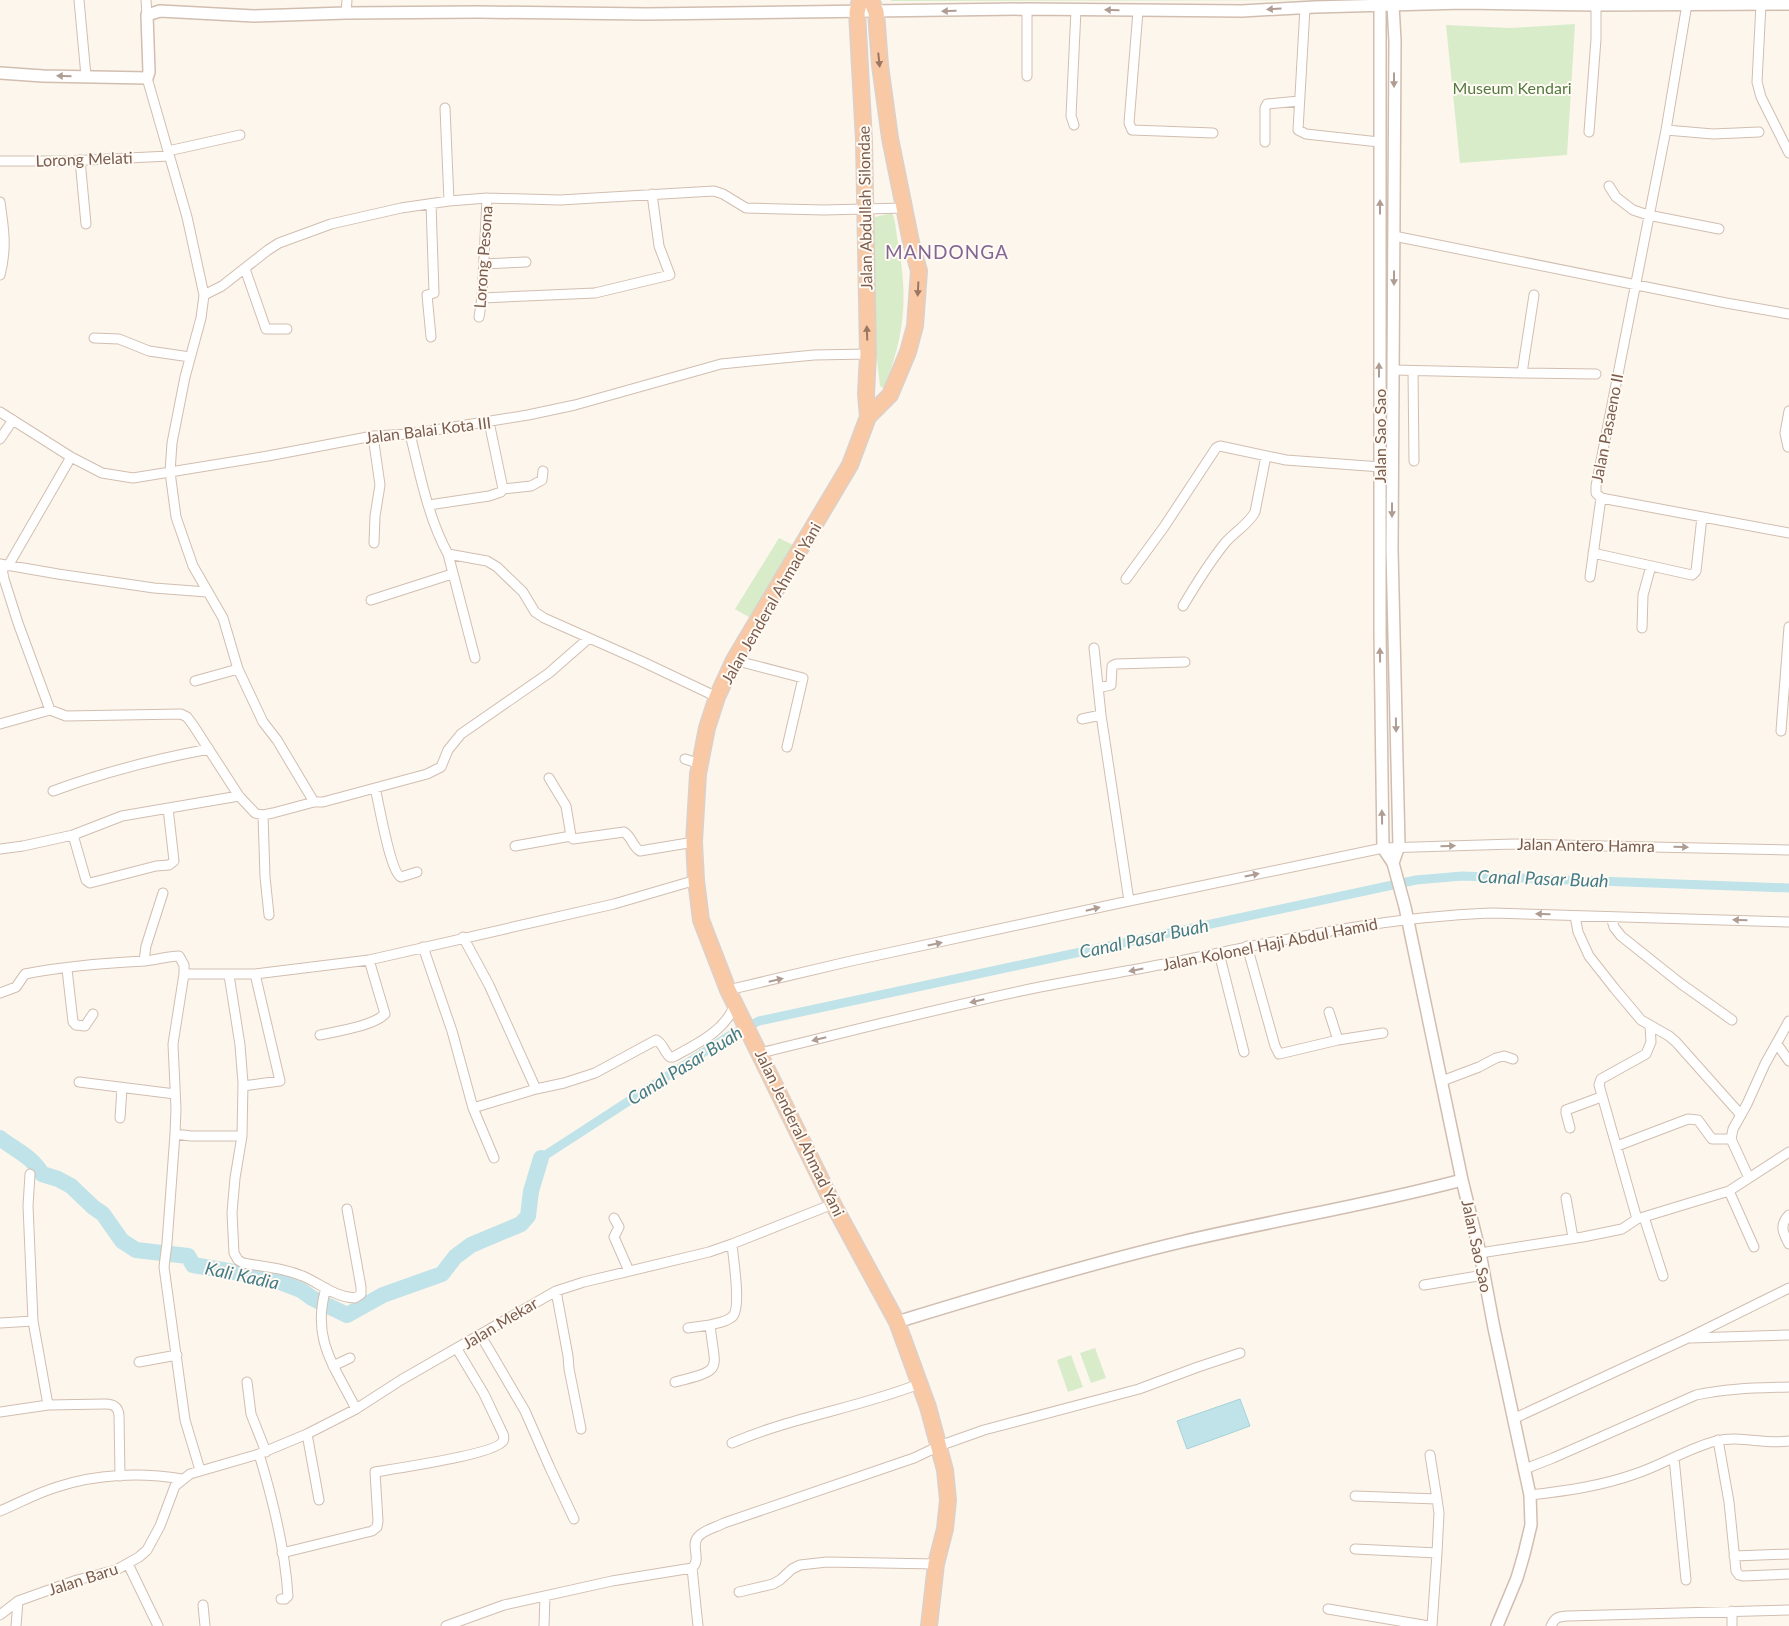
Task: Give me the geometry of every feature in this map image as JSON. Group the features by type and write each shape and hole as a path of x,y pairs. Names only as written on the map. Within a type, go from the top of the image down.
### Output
{"highway":[{"name":"Jalan Abdullah Silondae","path":"858,6 864,141 868,417"},
{"name":"Jalan Jenderal Ahmad Yani","path":"873,6 887,119 918,272 915,326 908,352 890,395 868,417 850,464 734,660 717,697 707,728 700,764 694,842 701,920 734,1002 833,1204 896,1322 928,1407 945,1470 948,1500 945,1530 936,1564 929,1626"},
{"path":"867,388 890,395"}],"street":[{"path":"79,0 86,76"},
{"path":"146,0 149,72 147,78 187,217 204,295 201,318 190,357 172,443 170,472 176,517 193,566 223,618 238,668 263,722 277,740 314,802"},
{"path":"346,13 347,0"},
{"path":"146,15 160,11 254,16 478,12 647,14 858,6 1242,11 1393,4 1463,3 1596,5 1789,4"},
{"name":"Jalan Sao Sao","path":"1392,864 1400,846 1392,550 1395,41 1393,4"},
{"name":"Jalan Pasaeno II","path":"1687,4 1666,130 1596,486 1597,495 1601,498 1789,533"},
{"path":"1762,4 1757,63 1758,88 1789,153"},
{"name":"Jalan Sao Sao","path":"1380,5 1380,633 1383,848 1392,864 1406,913 1462,1180 1480,1253 1530,1495 1531,1525 1524,1554 1517,1578 1497,1626"},
{"path":"1589,132 1596,40 1596,5"},
{"path":"1305,8 1298,129 1300,132 1379,142"},
{"path":"1027,9 1027,76"},
{"path":"1074,126 1071,116 1076,10"},
{"path":"1138,11 1129,123 1132,130 1213,133"},
{"path":"0,73 147,78"},
{"path":"1265,142 1265,108 1267,104 1300,101"},
{"path":"445,108 449,200"},
{"path":"1666,130 1713,134 1759,132"},
{"name":"Lorong Melati","path":"0,160 80,160 168,154 240,135"},
{"path":"80,160 86,224"},
{"path":"1609,186 1616,197 1633,210 1648,215 1719,229"},
{"path":"204,295 222,286 279,243 303,233 356,217 449,200 487,198 560,200 714,191 723,194 746,208 824,210 904,208"},
{"path":"482,298 595,293 670,275 659,246 652,194"},
{"name":"Lorong Pesona","path":"479,317 482,298 487,198"},
{"path":"0,202 5,242 0,276"},
{"path":"431,204 434,293 427,295 431,337"},
{"path":"1394,236 1789,314"},
{"path":"484,264 526,262"},
{"path":"245,269 267,330 288,329"},
{"path":"1522,373 1534,295"},
{"path":"94,338 120,339 150,351 190,357"},
{"name":"Jalan Balai Kota III","path":"0,412 71,457 102,473 133,478 374,436 410,434 489,422 574,405 721,364 814,355 868,354"},
{"path":"1394,370 1413,372 1596,374"},
{"path":"1413,372 1414,461"},
{"path":"1788,447 1785,433 1789,411"},
{"path":"0,439 13,420"},
{"path":"489,422 503,489"},
{"path":"410,434 429,505 440,538 448,554 475,658"},
{"path":"374,436 380,485 375,516 374,543"},
{"path":"1126,579 1164,527 1216,448 1226,446 1286,460 1381,468"},
{"path":"1183,606 1201,577 1234,532 1251,520 1255,512 1266,456"},
{"path":"50,710 18,623 4,579 3,565 71,457"},
{"path":"429,505 490,496 499,493 503,489 534,485 542,480 543,471"},
{"path":"1590,577 1601,498"},
{"path":"1593,553 1695,574 1702,517"},
{"path":"448,554 487,561 497,566 523,592 538,614 717,697"},
{"path":"3,565 154,588 207,592"},
{"path":"1642,628 1644,595 1651,566"},
{"path":"371,600 452,574"},
{"path":"1781,731 1789,627"},
{"path":"0,723 50,710 66,716 181,714 187,717 193,725 239,796 255,813 263,815 314,802 323,802 427,774 438,769 453,743 462,734 549,673 590,638"},
{"path":"1094,648 1101,715 1129,901"},
{"path":"734,660 803,678 787,747"},
{"path":"1098,688 1111,684 1112,666 1116,664 1185,662"},
{"path":"195,681 238,668"},
{"path":"1082,719 1101,715"},
{"path":"53,790 150,761 209,749"},
{"path":"685,758 700,764"},
{"path":"549,778 566,806 571,836"},
{"path":"375,788 390,856 396,874 398,877 403,877 417,872"},
{"path":"0,849 73,835 122,816 239,796"},
{"path":"73,835 86,880 90,883 156,866 169,865 174,861 174,852 168,808"},
{"path":"263,815 265,877 269,915"},
{"path":"515,846 571,836 575,839 624,832 630,836 635,847 640,851 694,842"},
{"name":"Jalan Antero Hamra","path":"734,1002 851,961 1383,848 1514,844 1789,850"},
{"path":"184,974 255,974 368,960 614,904 696,880"},
{"path":"144,960 146,946 163,893"},
{"name":"Jalan Kolonel Haji Abdul Hamid","path":"757,1048 1034,988 1351,927 1406,913 1492,913 1789,922"},
{"path":"1575,916 1578,932 1589,956 1631,1010 1641,1020 1676,1042 1741,1115"},
{"path":"1611,917 1614,927 1621,936 1680,983 1732,1020"},
{"path":"463,937 489,985 536,1089"},
{"path":"1247,946 1278,1053 1282,1054 1338,1040 1383,1033"},
{"path":"423,947 452,1031 473,1108 494,1158"},
{"path":"1219,953 1244,1052"},
{"path":"0,993 16,987 26,974 179,956 183,962 184,974 174,1044 175,1134 164,1267 185,1420 200,1470"},
{"path":"320,1035 367,1023 381,1018 385,1014 368,960"},
{"path":"67,969 73,1022 76,1025 85,1026 94,1014"},
{"path":"243,1086 280,1081 255,974"},
{"path":"229,975 240,1045 243,1086 242,1136 232,1212 235,1256 243,1263 282,1269 304,1277 336,1295 355,1298 361,1294 348,1209"},
{"path":"473,1108 595,1073 654,1040 659,1041 667,1055 673,1057 720,1027 729,1018 734,1002"},
{"path":"1330,1012 1338,1040"},
{"path":"1749,1178 1735,1152 1731,1139 1733,1130 1765,1064 1789,1021"},
{"path":"1650,1026 1651,1042 1646,1054 1601,1079 1599,1085 1601,1097 1640,1218 1663,1276"},
{"path":"1777,1044 1789,1061"},
{"path":"1442,1081 1479,1067 1496,1058 1504,1056 1513,1059"},
{"path":"78,1082 175,1094"},
{"path":"120,1118 122,1088"},
{"path":"1570,1128 1566,1111 1601,1097"},
{"path":"1617,1146 1688,1119 1698,1120 1712,1139 1731,1139"},
{"path":"175,1134 191,1136 242,1136"},
{"path":"1480,1253 1622,1229 1640,1218 1729,1191 1789,1152"},
{"path":"30,1174 28,1206 33,1321 48,1405"},
{"path":"896,1322 992,1293 1179,1242 1416,1192 1462,1180"},
{"path":"1729,1191 1754,1247"},
{"path":"1566,1198 1574,1238"},
{"name":"Jalan Mekar","path":"182,1479 200,1470 263,1453 307,1434 356,1409 401,1380 556,1291 584,1282 687,1258 732,1244 833,1204"},
{"path":"1789,1215 1783,1223 1783,1229 1789,1244"},
{"path":"614,1218 619,1227 614,1237 629,1271"},
{"path":"688,1328 710,1325 733,1317 736,1312 737,1301 732,1244"},
{"path":"1424,1285 1484,1275"},
{"path":"1513,1419 1688,1338 1789,1288"},
{"path":"326,1290 321,1305 321,1326 325,1349 356,1409"},
{"path":"556,1291 581,1429"},
{"path":"0,1323 33,1321"},
{"path":"675,1382 706,1374 715,1364 710,1325"},
{"path":"480,1336 525,1410 574,1519"},
{"path":"1688,1338 1789,1336"},
{"path":"282,1553 372,1531 378,1522 375,1472 450,1459 489,1449 504,1441 504,1434 484,1394 457,1349"},
{"path":"698,1626 692,1568 697,1560 695,1544 696,1538 700,1534 724,1523 914,1458 939,1446 984,1430 1139,1389 1240,1353"},
{"path":"139,1362 177,1356"},
{"path":"333,1366 350,1358"},
{"path":"247,1382 251,1414 263,1453 276,1513 288,1596 285,1599 281,1599"},
{"path":"732,1443 770,1428 861,1404 920,1384"},
{"path":"1525,1469 1696,1395 1712,1391 1789,1387"},
{"path":"0,1412 48,1405 112,1404 116,1406 119,1415 120,1476"},
{"path":"307,1434 319,1500"},
{"path":"1718,1440 1729,1502 1735,1567 1739,1575 1789,1574"},
{"path":"1530,1495 1597,1485 1633,1475 1718,1440 1789,1441"},
{"path":"1328,1608 1430,1626 1439,1513 1430,1454"},
{"path":"1674,1458 1686,1580"},
{"path":"0,1511 55,1487 89,1479 120,1476 182,1479"},
{"name":"Jalan Baru","path":"0,1615 18,1601 77,1580 116,1570 147,1550 160,1526 171,1493 182,1479"},
{"path":"1355,1496 1437,1499"},
{"path":"1355,1549 1437,1553"},
{"path":"1734,1556 1789,1554"},
{"path":"739,1592 773,1584 800,1565 827,1562 936,1564"},
{"path":"128,1564 158,1626"},
{"path":"446,1626 504,1605 612,1581 692,1568"},
{"path":"544,1626 545,1596"},
{"path":"16,1626 18,1601"},
{"path":"203,1604 205,1626"},
{"path":"1551,1626 1558,1616 1789,1610"},
{"path":"1732,1611 1732,1626"}],"green space":[{"path":"891,0 1419,0 891,1"},
{"name":"Museum Kendari","path":"1575,24 1567,155 1460,163 1446,25 1510,28"},
{"path":"892,213 901,263 904,299 901,332 897,349 883,388 880,386 877,359 872,222 875,217"},
{"path":"779,538 797,547 754,620 735,609"},
{"path":"1095,1348 1106,1378 1091,1383 1080,1353"},
{"path":"1071,1355 1083,1387 1068,1392 1057,1360"}],"water":[{"path":"1240,1399 1250,1426 1187,1449 1177,1421"}],"waterway":[{"name":"Canal Pasar Buah","path":"541,1158 732,1034 759,1021 1416,880 1462,876 1789,888"},
{"name":"Kali Kadia","path":"0,1138 29,1158 42,1174 71,1186 103,1214 122,1241 136,1250 188,1256 193,1265 252,1275 280,1282 301,1290 312,1298 347,1315 383,1295 442,1274 455,1257 471,1245 521,1224 528,1216 531,1191 541,1158"}],"district":[{"name":"MANDONGA","path":"947,252"}]}
